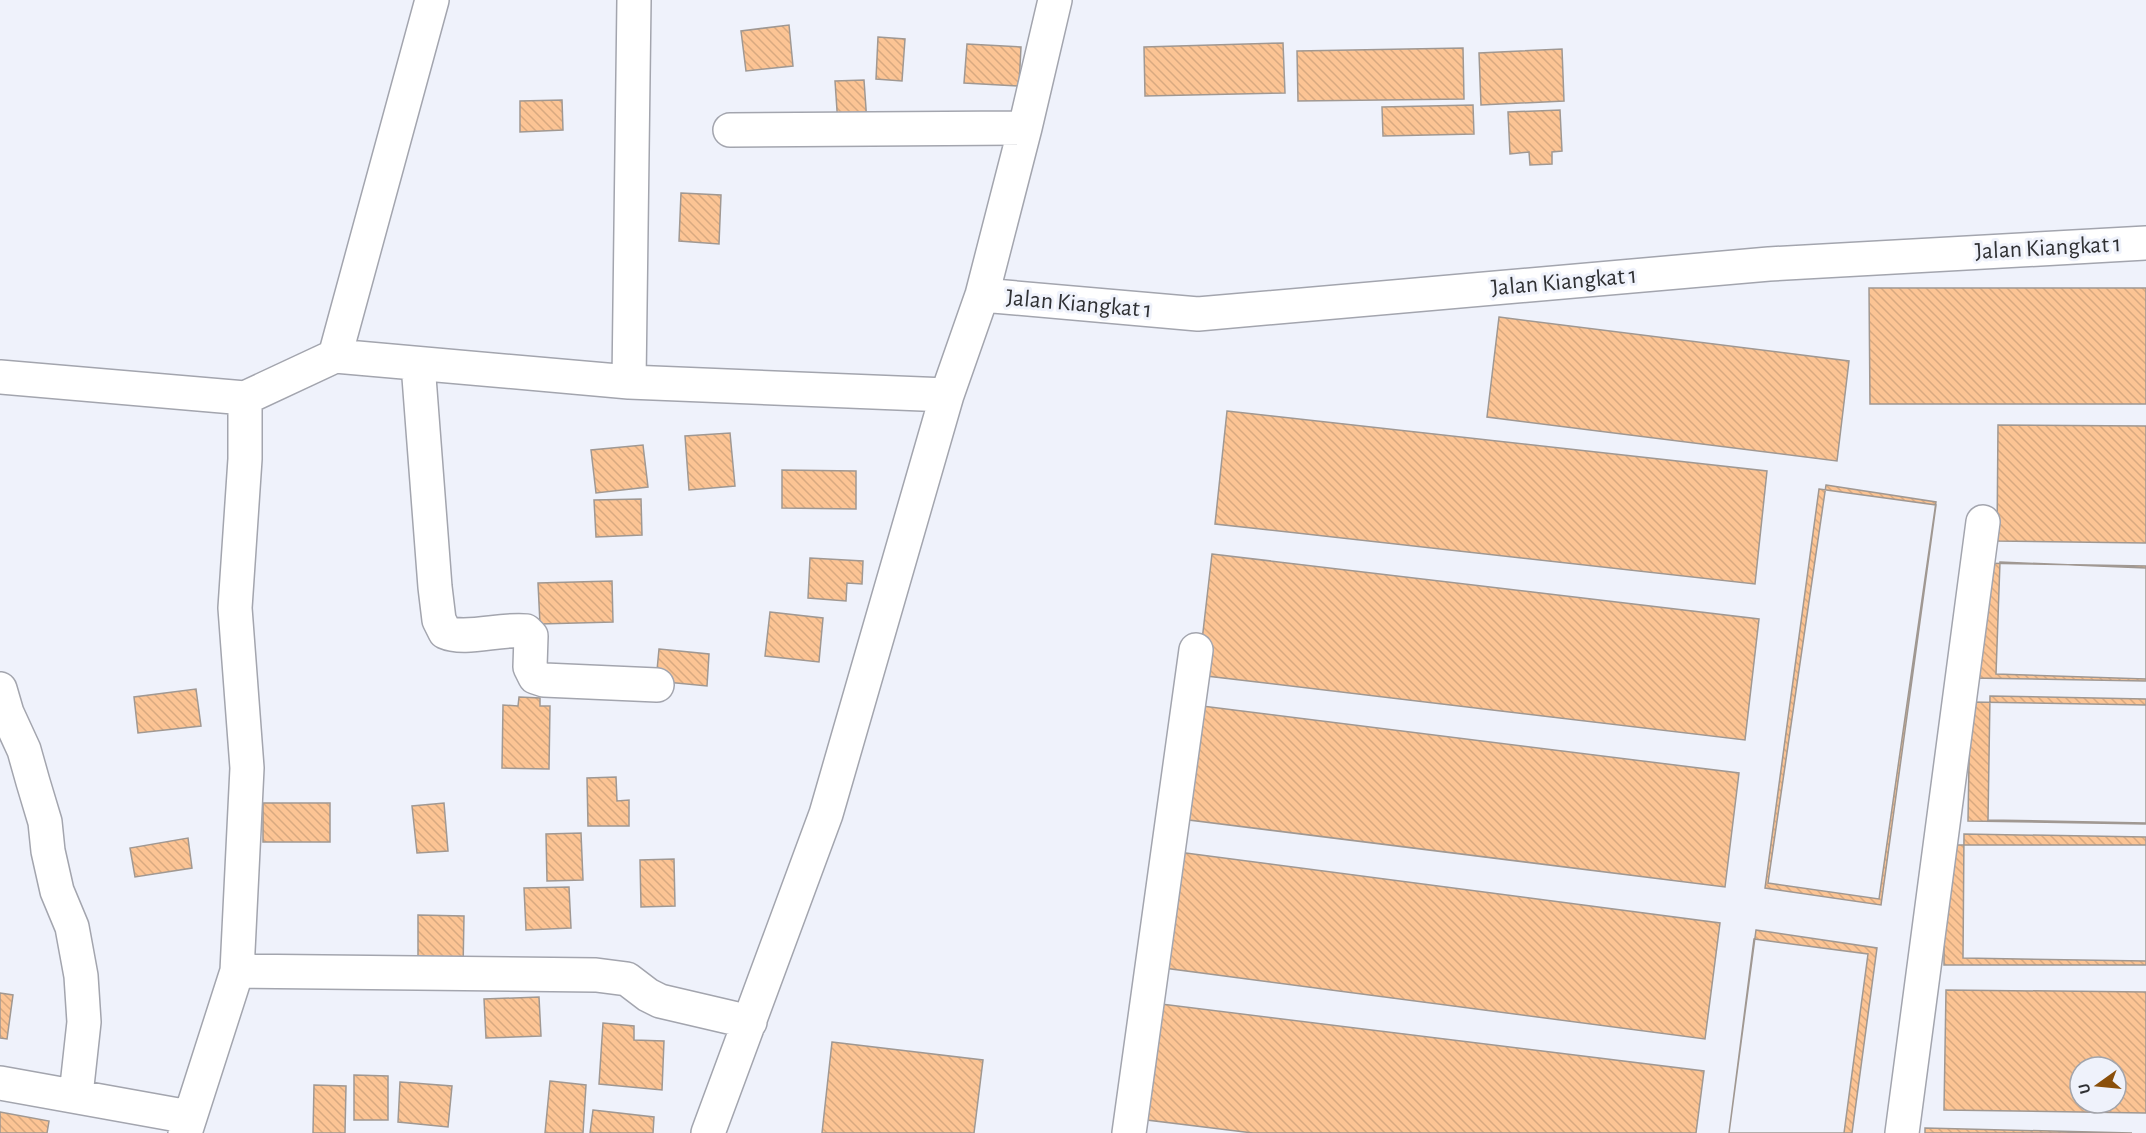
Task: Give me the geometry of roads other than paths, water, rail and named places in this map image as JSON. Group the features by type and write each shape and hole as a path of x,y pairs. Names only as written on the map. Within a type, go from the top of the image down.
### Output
{"street":[{"path":"335,356 432,0"},
{"path":"629,382 634,0"},
{"path":"708,1133 826,814 947,395 982,295 1055,0"},
{"path":"730,130 1025,128"},
{"name":"Jalan Kiangkat 1","path":"982,295 1198,314 1769,264 2146,243"},
{"path":"0,377 245,399 335,356 629,382 947,395"},
{"path":"418,364 435,587 439,620 445,632 454,636 506,630 526,631 531,636 530,667 535,677 544,680 657,685"},
{"path":"0,1083 76,1095 187,1125 237,971 247,768 235,608 245,459 245,399"},
{"path":"1902,1133 1983,522"},
{"path":"1129,1133 1196,650"},
{"path":"0,688 7,712 24,750 45,822 48,851 57,891 72,927 79,966 84,1022 76,1095"},
{"path":"237,971 596,975 627,979 660,1001 750,1022"}]}
